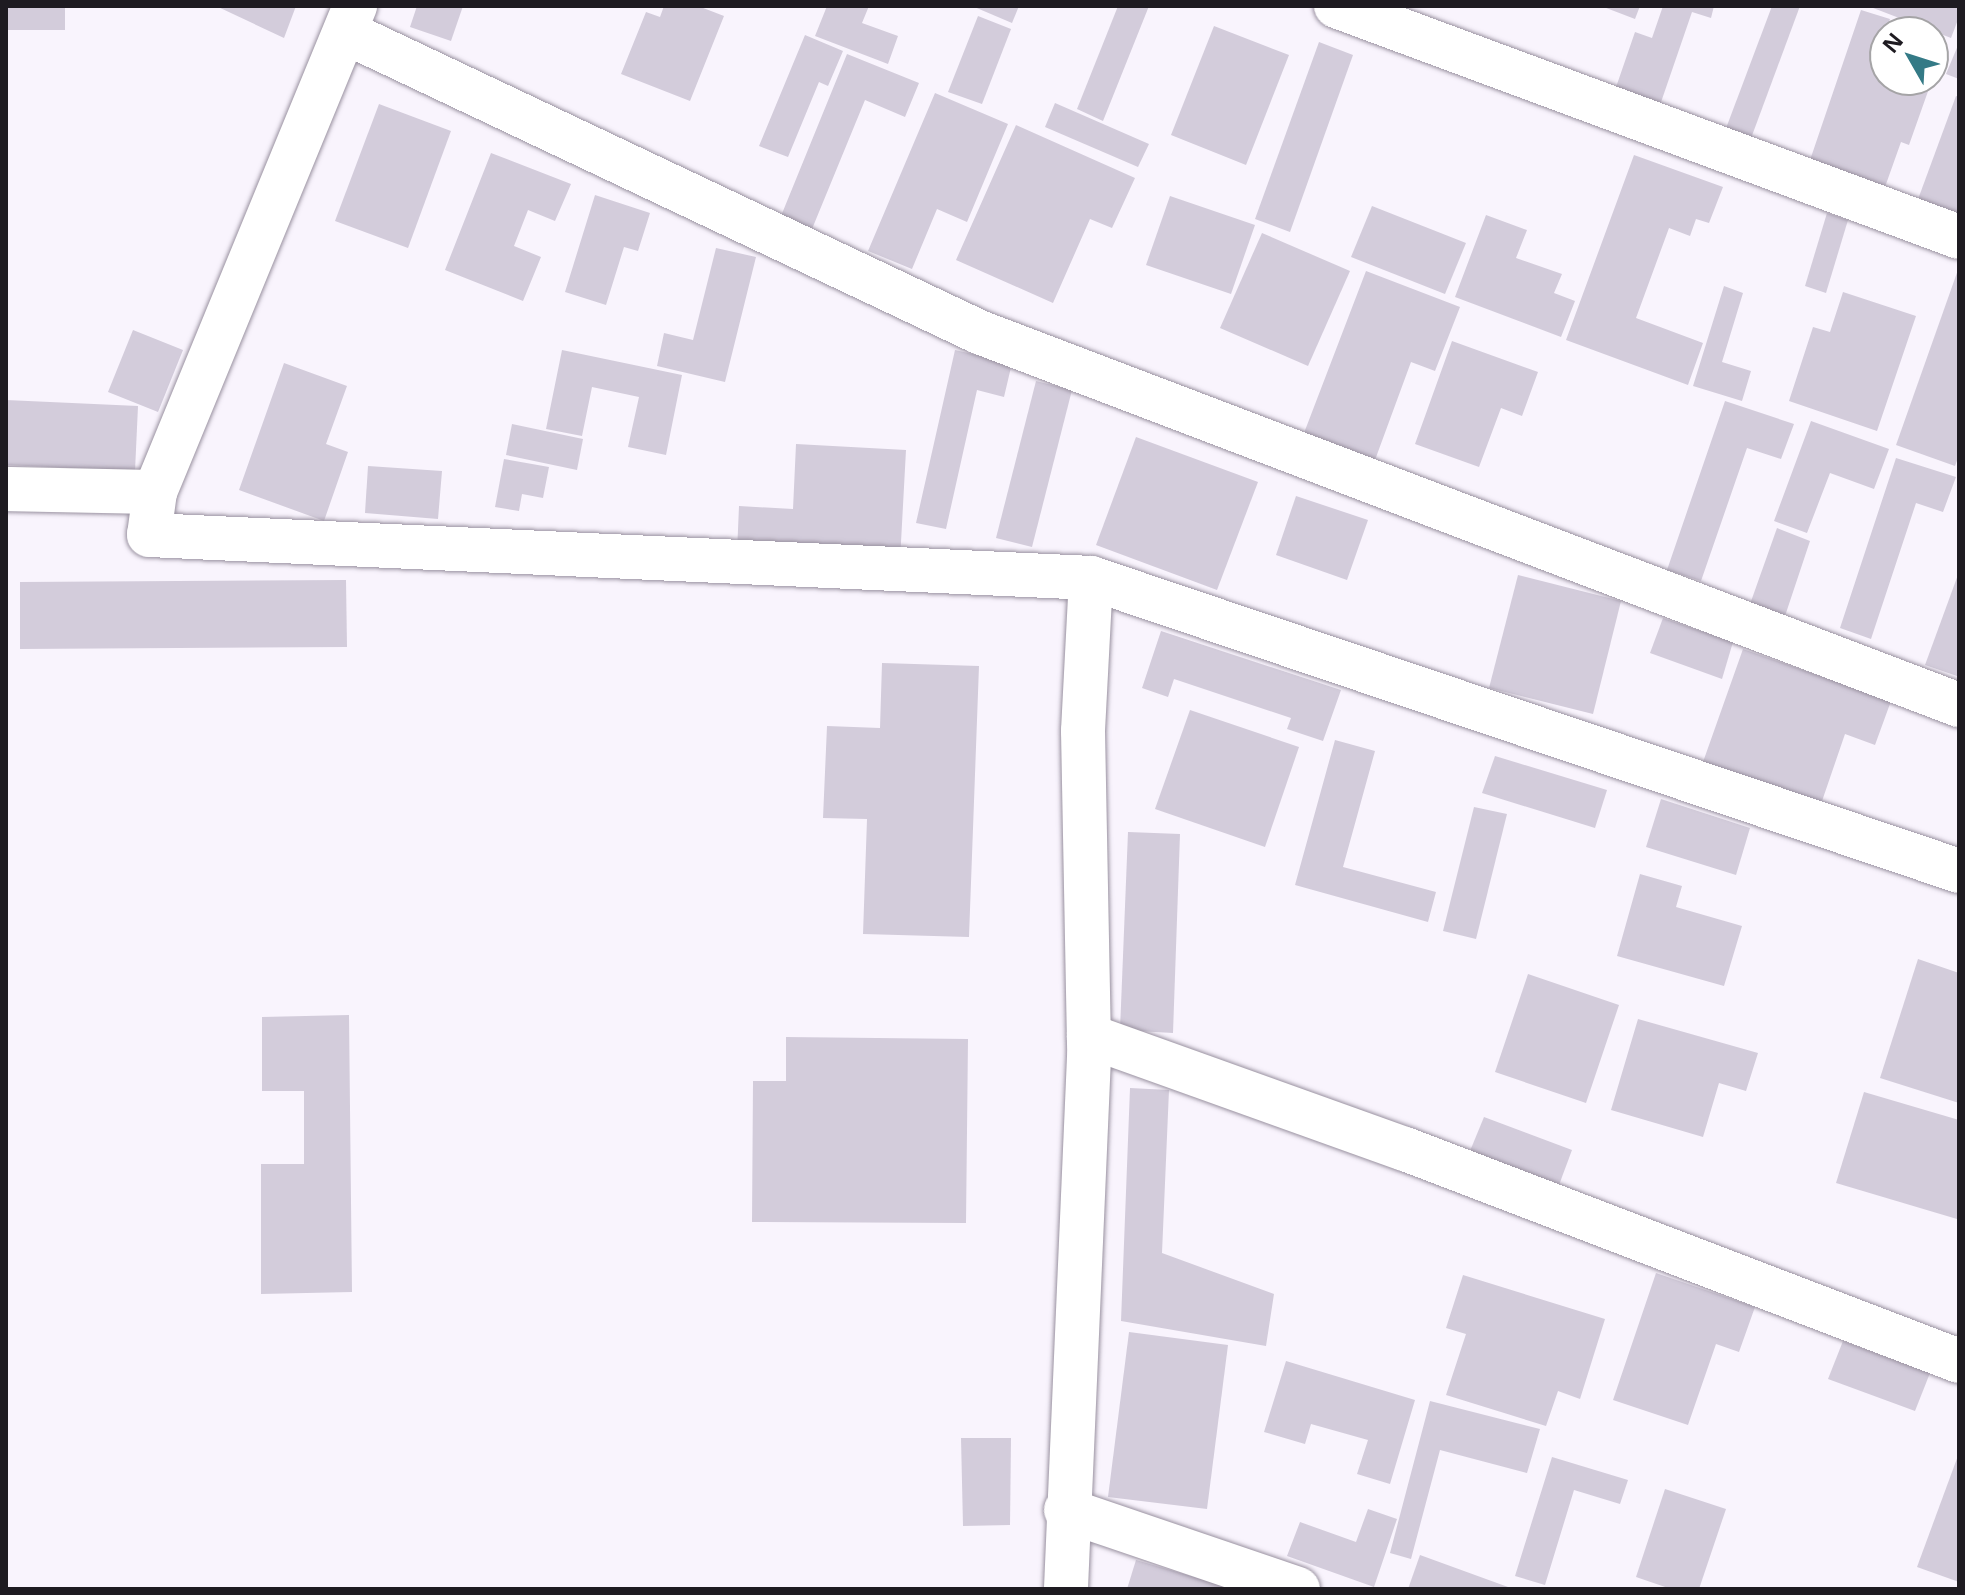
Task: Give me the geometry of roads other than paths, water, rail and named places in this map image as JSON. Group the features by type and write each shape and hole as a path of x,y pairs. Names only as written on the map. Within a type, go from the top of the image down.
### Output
{"street":[{"path":"1336,6 1959,237"},
{"path":"1959,705 979,332 350,19 155,492 149,535 1091,578 1959,871"},
{"path":"6,489 155,492"},
{"path":"1066,1589 1066,1510 1089,1036 1083,731 1091,578"},
{"path":"1089,1036 1405,1149 1959,1361"},
{"path":"1066,1510 1298,1589"}]}
